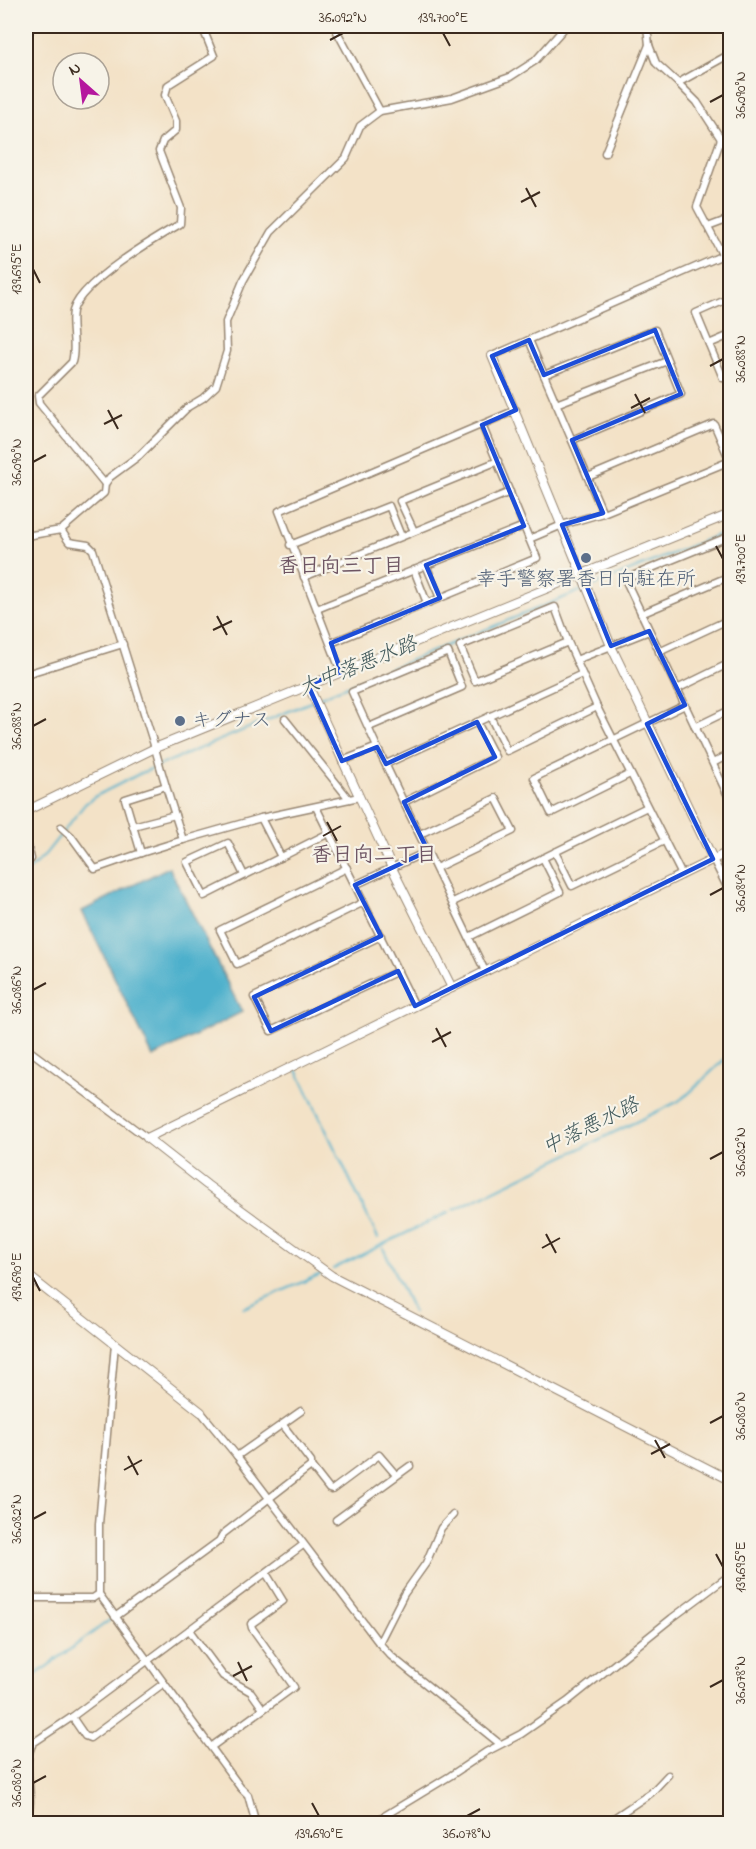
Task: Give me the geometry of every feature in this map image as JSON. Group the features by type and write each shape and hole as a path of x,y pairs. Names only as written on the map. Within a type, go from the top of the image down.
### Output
{"street":[{"path":"26,42 31,26"},
{"path":"105,484 39,403 38,396 72,362 74,356 72,321 77,301 125,258 180,224 181,208 159,151 163,141 176,130 176,121 165,95 168,85 214,56 202,26"},
{"path":"334,26 380,111"},
{"path":"26,536 61,530 104,493 105,484 140,455 188,407 203,398 216,386 227,351 226,322 243,281 271,232 346,158 360,126 380,111 452,98 510,77 535,61 566,26"},
{"path":"646,26 649,45 656,63 697,102 721,139 730,144"},
{"path":"605,153 649,45"},
{"path":"678,83 730,54"},
{"path":"721,139 697,207 723,256"},
{"path":"708,227 729,219 730,222"},
{"path":"730,252 492,356 611,646 730,894"},
{"path":"730,298 696,313 723,378 730,375"},
{"path":"544,375 655,330 668,360 681,394 572,440"},
{"path":"709,344 730,335"},
{"path":"529,340 603,513"},
{"path":"556,404 668,360"},
{"path":"341,672 290,545 279,511 516,410"},
{"path":"529,538 603,513 730,461 714,424 588,477"},
{"path":"331,643 537,558 482,425"},
{"path":"414,531 400,501 498,461"},
{"path":"304,577 510,492"},
{"path":"290,545 389,506 401,536"},
{"path":"26,811 308,685 730,514"},
{"path":"317,609 524,526"},
{"path":"61,530 69,542 88,545 93,550 183,840"},
{"path":"730,536 625,579 730,800"},
{"path":"426,565 440,598"},
{"path":"414,570 427,603"},
{"path":"641,614 730,576"},
{"path":"568,642 475,681 460,646 555,607 597,707 682,875"},
{"path":"659,652 730,619"},
{"path":"576,660 649,631"},
{"path":"26,674 123,644"},
{"path":"369,727 462,687 448,652 352,692 485,972"},
{"path":"677,689 730,663"},
{"path":"386,764 582,674"},
{"path":"308,685 392,868 452,988"},
{"path":"630,774 551,813 534,778 685,705"},
{"path":"490,716 507,751 597,707"},
{"path":"695,727 730,710"},
{"path":"285,719 349,799"},
{"path":"404,802 495,758 477,722"},
{"path":"342,761 377,747"},
{"path":"713,763 730,754"},
{"path":"141,853 125,799 166,786"},
{"path":"61,826 95,869 183,840 261,818 359,797"},
{"path":"420,834 496,798 513,831 436,868"},
{"path":"316,807 415,1006"},
{"path":"453,902 647,807"},
{"path":"133,826 175,815"},
{"path":"261,818 280,857"},
{"path":"244,875 228,843 187,862 204,896 329,833"},
{"path":"26,838 31,860 26,864"},
{"path":"555,852 572,886 664,841"},
{"path":"355,885 428,851"},
{"path":"147,1138 730,851"},
{"path":"469,937 560,892 543,858"},
{"path":"347,868 220,930 237,964 364,902"},
{"path":"381,936 254,997 271,1031 398,971"},
{"path":"26,1048 332,1276 727,1478 730,1466"},
{"path":"26,1274 201,1412 379,1643 391,1656 500,1744"},
{"path":"115,1344 99,1524 99,1594 248,1795 256,1824"},
{"path":"237,1456 301,1411"},
{"path":"283,1425 329,1489 332,1490 379,1455 396,1475"},
{"path":"115,1617 219,1541 223,1533 311,1466"},
{"path":"336,1520 410,1466"},
{"path":"379,1643 404,1594 426,1563 441,1528 453,1515"},
{"path":"26,1821 30,1805 31,1746 36,1740 72,1717 303,1545"},
{"path":"211,1746 294,1687 251,1624 283,1601 266,1573"},
{"path":"371,1824 500,1744 521,1734 567,1702 730,1575"},
{"path":"26,1598 93,1598 99,1594"},
{"path":"189,1630 223,1676 251,1692 263,1709"},
{"path":"72,1717 90,1738 164,1683"},
{"path":"605,1824 651,1792 668,1775"}],"highlighted area":[{"path":"655,330 681,394 572,440 603,513 562,525 611,646 649,631 685,705 647,724 713,859 415,1006 398,971 271,1031 254,997 381,936 355,885 428,851 404,802 495,757 477,722 386,764 377,747 342,761 308,685 341,672 331,643 440,598 426,565 524,526 482,425 516,410 492,356 529,340 544,375"}],"water":[{"path":"169,867 242,1012 153,1057 82,911"}],"waterway":[{"name":"大中落悪水路","path":"590,587 730,530"},
{"name":"大中落悪水路","path":"318,698 585,589"},
{"name":"大中落悪水路","path":"26,873 43,857 85,804 94,797 139,774 313,701"},
{"name":"中落悪水路","path":"453,1210 677,1102 730,1054"},
{"path":"296,1068 378,1238"},
{"name":"中落悪水路","path":"333,1269 449,1212"},
{"path":"383,1248 413,1312"},
{"name":"中落悪水路","path":"243,1308 321,1274"},
{"path":"26,1682 111,1619"}],"place":[{"name":"幸手警察署香日向駐在所","path":"586,558"},
{"name":"キグナス","path":"180,721"}],"district":[{"name":"香日向三丁目","path":"341,567"},
{"name":"香日向二丁目","path":"374,856"}]}
